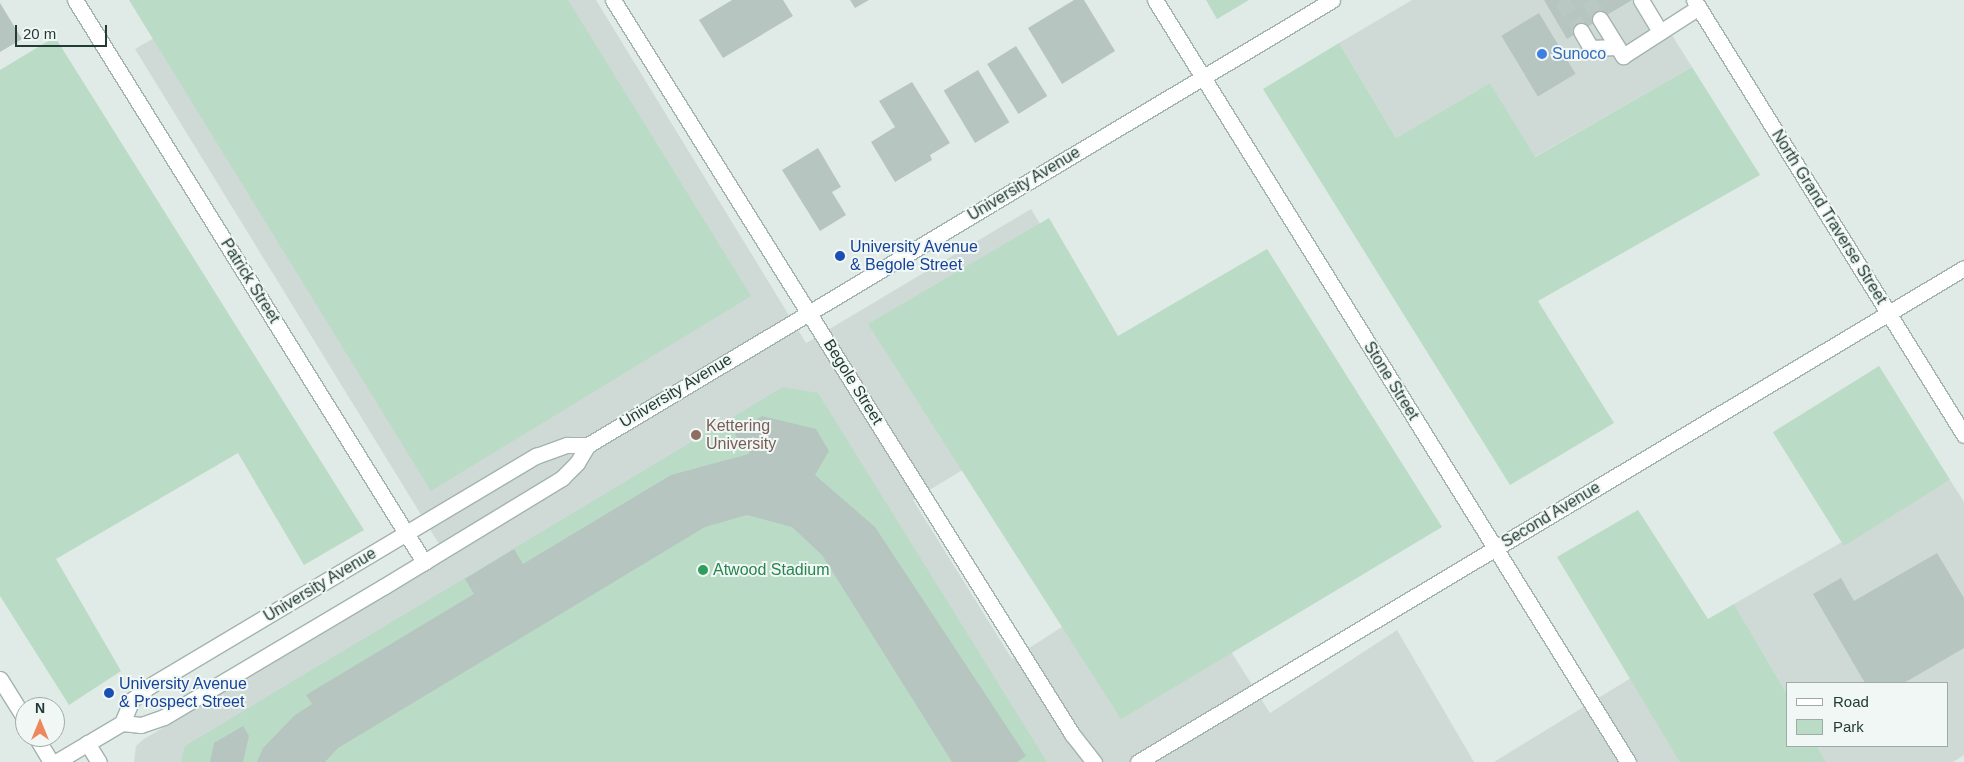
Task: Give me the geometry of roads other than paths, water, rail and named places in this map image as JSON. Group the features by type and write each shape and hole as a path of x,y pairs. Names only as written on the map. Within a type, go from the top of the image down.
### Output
{"street":[{"name":"Patrick Street","path":"75,0 424,562"},
{"name":"Begole Street","path":"613,0 1076,739 1094,762"},
{"name":"Stone Street","path":"1155,0 1628,762"},
{"name":"University Avenue","path":"588,444 578,463 562,478 424,562 164,717 141,725 122,723 132,700 148,687 541,453 567,444 588,444 1332,0"},
{"path":"1641,0 1660,32"},
{"path":"1600,19 1623,56 1660,32 1696,3"},
{"name":"North Grand Traverse Street","path":"1696,3 1964,434"},
{"path":"1581,30 1591,48 1616,46"},
{"name":"Second Avenue","path":"1138,762 1964,268"},
{"path":"0,679 15,703"},
{"path":"56,762 122,723"},
{"path":"87,744 99,762"},
{"path":"42,747 52,762"}],"tunnel":[{"path":"1562,0 1581,31"},
{"path":"1589,0 1600,19"}],"place":[{"name":"Sunoco","path":"1542,54"},
{"name":"University Avenue & Begole Street","path":"840,256"},
{"name":"Kettering University","path":"696,435"},
{"name":"Atwood Stadium","path":"703,570"},
{"name":"University Avenue & Prospect Street","path":"109,693"}]}
